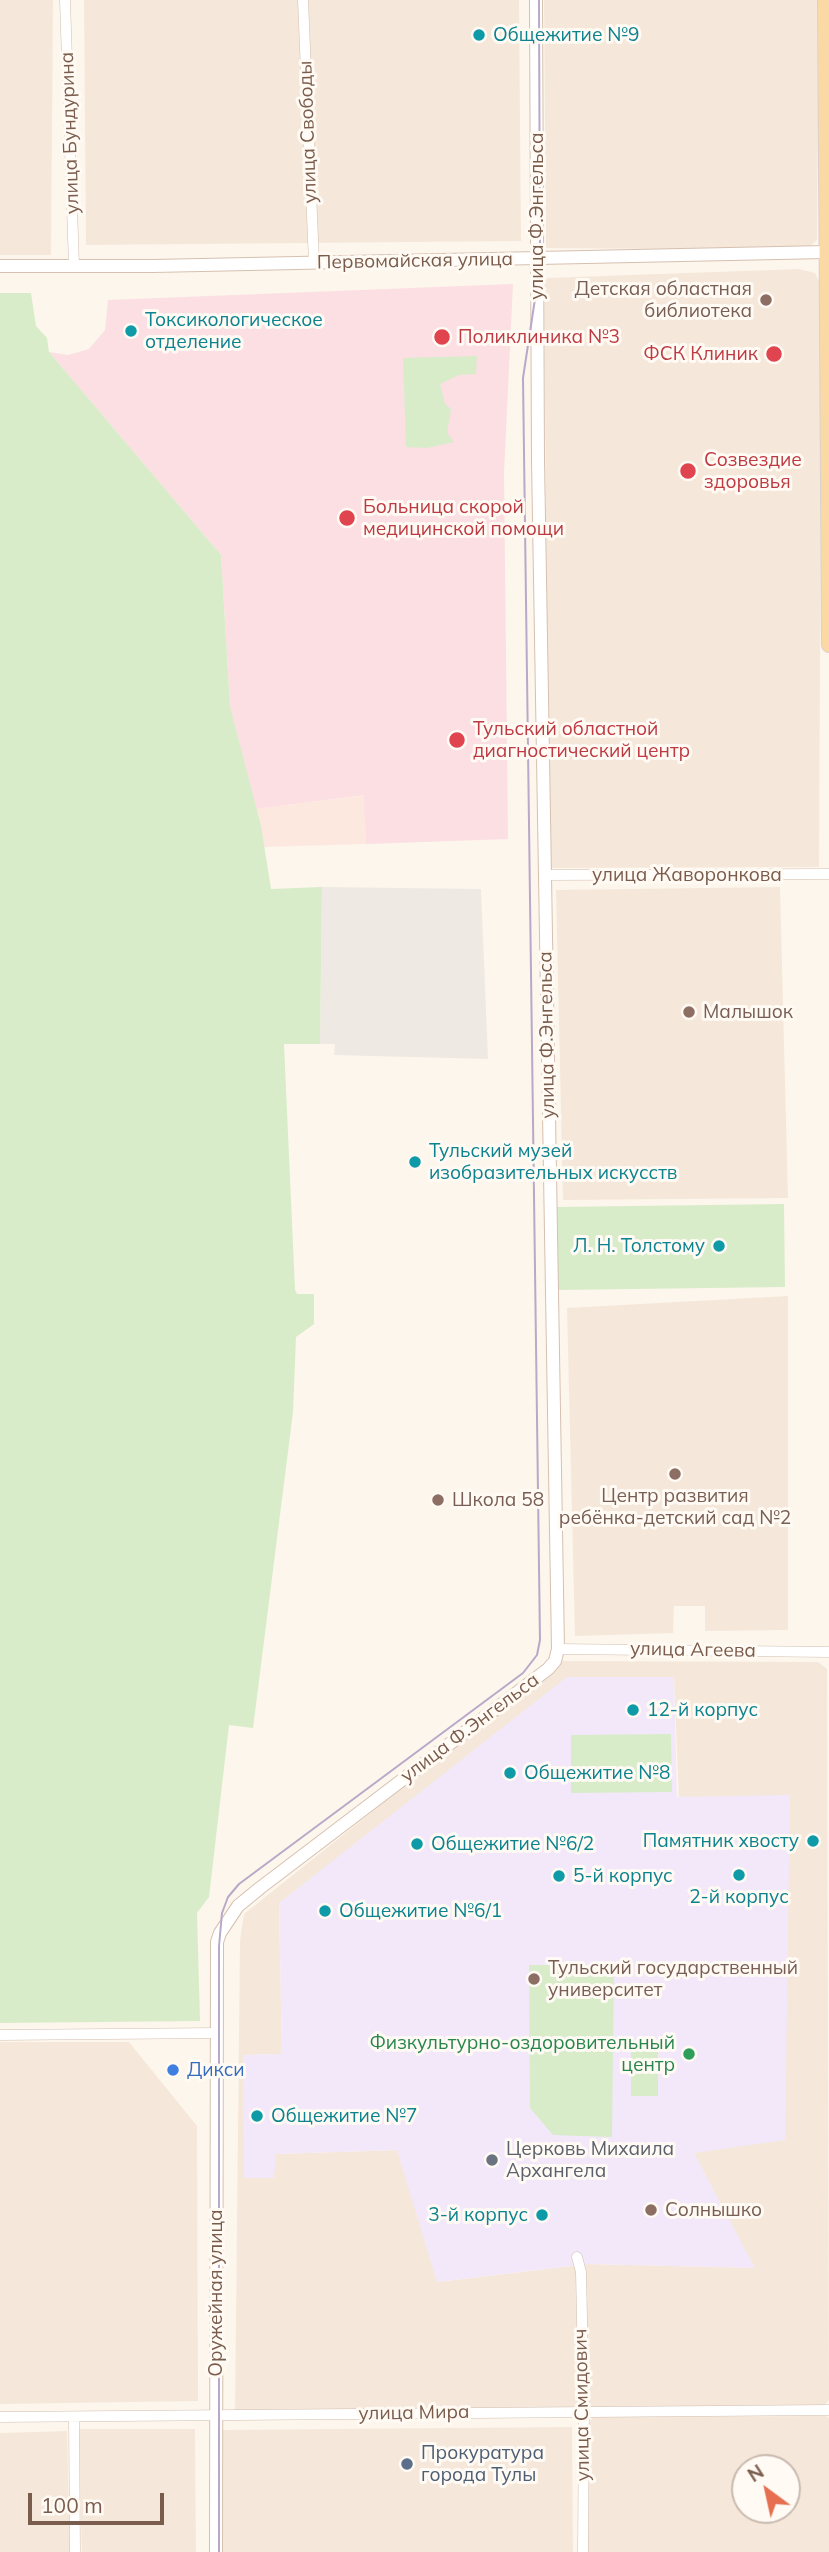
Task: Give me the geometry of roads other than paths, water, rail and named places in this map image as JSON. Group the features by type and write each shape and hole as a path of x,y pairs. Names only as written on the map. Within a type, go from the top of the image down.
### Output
{"main road":[{"path":"825,0 829,645"}],"street":[{"name":"улица Бундурина","path":"65,0 74,266"},
{"name":"улица Свободы","path":"303,0 314,263"},
{"name":"улица Ф.Энгельса","path":"216,2033 217,1942 238,1906 548,1669 555,1661 558,1649 560,1610 545,875 536,0"},
{"name":"Первомайская улица","path":"0,266 314,263 828,252"},
{"name":"улица Жаворонкова","path":"545,875 829,874"},
{"name":"улица Агеева","path":"558,1649 829,1652"},
{"path":"0,2035 216,2033"},
{"name":"Оружейная улица","path":"216,2033 216,2552"},
{"name":"улица Смидович","path":"577,2258 581,2272 583,2552"},
{"name":"улица Мира","path":"0,2417 829,2410"},
{"path":"74,2417 75,2552"}],"tram line":[{"path":"219,2552 219,1946 222,1913 228,1897 239,1884 523,1673 537,1655 540,1640 523,378 540,266 539,0"}],"place":[{"name":"Общежитие №9","path":"479,35"},
{"name":"Детская областная библиотека","path":"766,300"},
{"name":"Токсикологическое отделение","path":"131,331"},
{"name":"Поликлиника №3","path":"442,337"},
{"name":"ФСК Клиник","path":"774,354"},
{"name":"Созвездие здоровья","path":"688,471"},
{"name":"Больница скорой медицинской помощи","path":"347,518"},
{"name":"Тульский областной диагностический центр","path":"457,740"},
{"name":"Малышок","path":"689,1012"},
{"name":"Тульский музей изобразительных искусств","path":"415,1162"},
{"name":"Л. Н. Толстому","path":"719,1246"},
{"name":"Центр развития ребёнка-детский сад №2","path":"675,1474"},
{"name":"Школа 58","path":"438,1500"},
{"name":"12-й корпус","path":"633,1710"},
{"name":"Общежитие №8","path":"510,1773"},
{"name":"Памятник хвосту","path":"813,1841"},
{"name":"Общежитие №6/2","path":"417,1844"},
{"name":"2-й корпус","path":"739,1875"},
{"name":"5-й корпус","path":"559,1876"},
{"name":"Общежитие №6/1","path":"325,1911"},
{"name":"Тульский государственный университет","path":"534,1979"},
{"name":"Физкультурно-оздоровительный центр","path":"689,2054"},
{"name":"Дикси","path":"173,2070"},
{"name":"Общежитие №7","path":"257,2116"},
{"name":"Церковь Михаила Архангела","path":"492,2160"},
{"name":"Солнышко","path":"651,2210"},
{"name":"3-й корпус","path":"542,2215"},
{"name":"Прокуратура города Тулы","path":"407,2464"}]}
